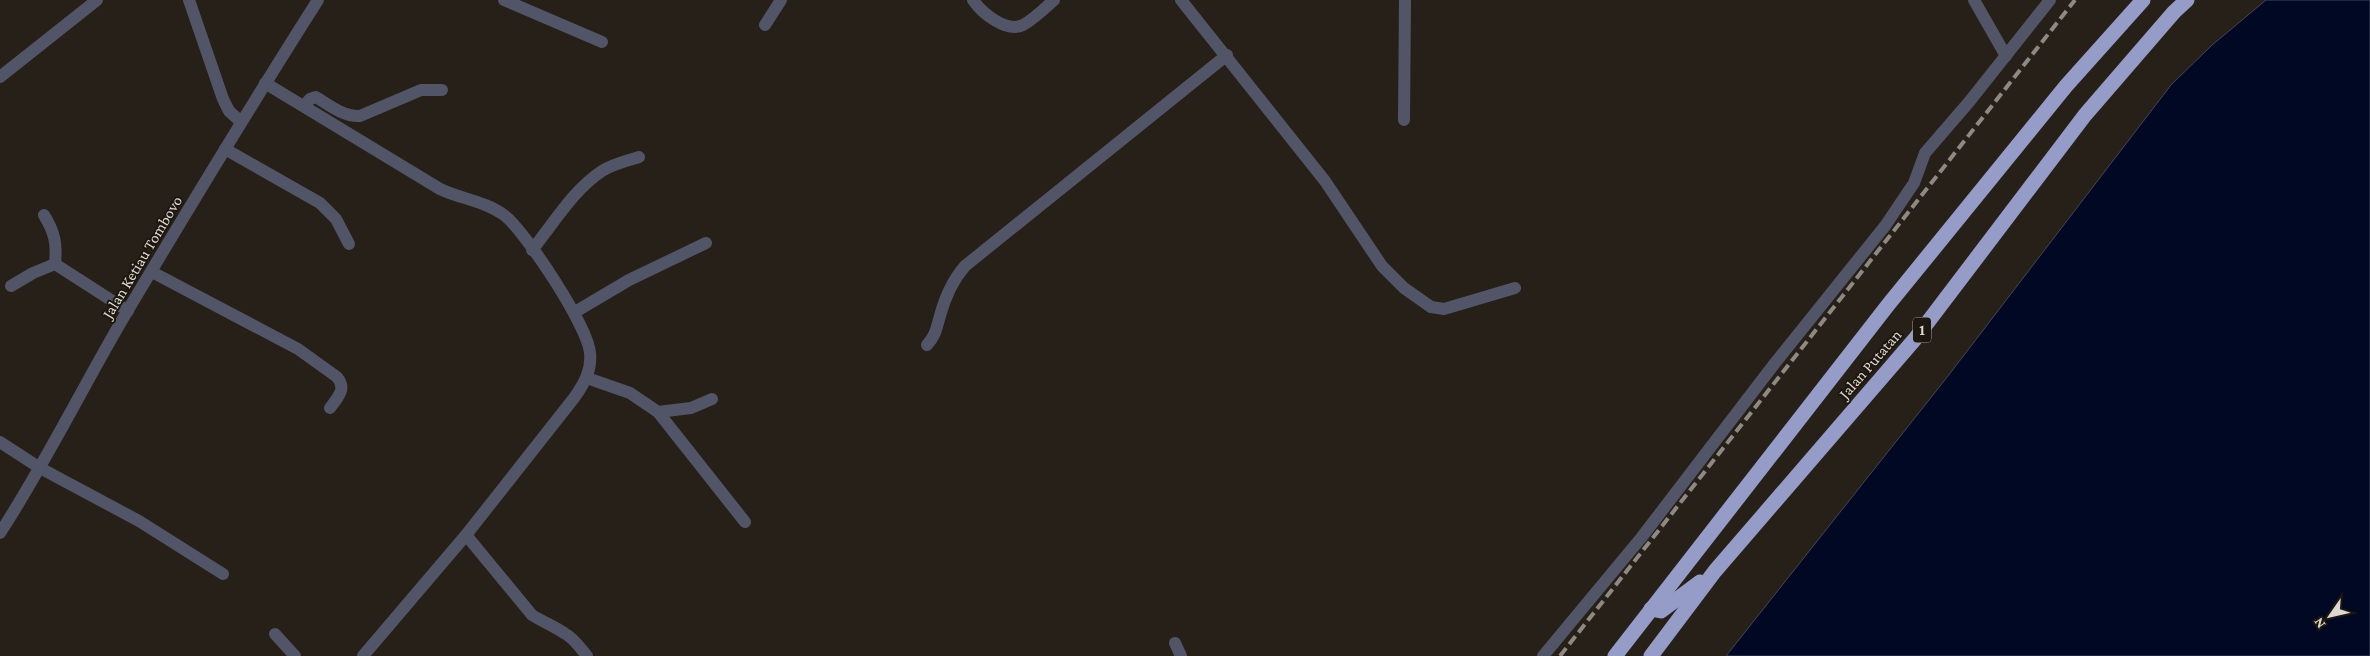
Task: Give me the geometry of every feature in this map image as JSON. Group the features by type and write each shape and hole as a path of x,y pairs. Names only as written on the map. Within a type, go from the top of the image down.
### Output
{"highway":[{"name":"Jalan Putatan","path":"1615,656 1894,298 2066,86 2143,0"},
{"name":"Jalan Putatan","path":"1651,656 1715,571 1915,339 2085,115 2174,12 2187,0"},
{"path":"1651,609 1661,611 1669,607 1715,571"}],"street":[{"path":"0,77 97,0"},
{"path":"189,0 223,99 229,111 241,122"},
{"name":"Jalan Ketiau Tombovo","path":"0,533 40,468 128,311 241,122 318,0"},
{"path":"504,0 602,42"},
{"path":"765,25 781,0"},
{"path":"973,0 979,9 998,22 1022,26 1054,0"},
{"path":"1181,0 1326,181 1382,266 1404,288 1432,307 1444,309 1515,288"},
{"path":"1404,120 1405,0"},
{"path":"1974,0 2006,56"},
{"path":"1542,656 1644,534 1786,350 1885,226 1914,182 1925,153 2050,0"},
{"path":"927,345 937,335 939,318 954,280 965,266 1226,55"},
{"path":"265,83 440,189 456,197 491,207 505,216 532,250 575,312 586,335 590,352 587,378 574,398 466,535 363,656"},
{"path":"304,106 310,99 316,97 338,110 355,116 371,113 421,90 442,90"},
{"path":"350,136 355,116"},
{"path":"225,150 320,203 336,218 349,244"},
{"path":"532,250 574,196 588,182 604,170 639,157"},
{"path":"44,216 54,231 57,246 56,264"},
{"path":"575,312 629,280 706,242"},
{"path":"11,286 33,273 56,264"},
{"path":"56,264 128,311"},
{"path":"152,272 290,345 338,377 343,389 330,408"},
{"path":"587,378 630,393 658,412 745,522"},
{"path":"658,412 670,409 691,408 712,399"},
{"path":"0,442 40,468 139,520 223,574"},
{"path":"466,535 532,615 565,633 587,656"},
{"path":"276,634 295,656"},
{"path":"1175,643 1181,656"}],"water":[{"path":"2266,0 2370,0 2370,656 1726,656 1948,376 2171,85 2211,46"}],"railway":[{"path":"1560,656 2075,0"}]}
